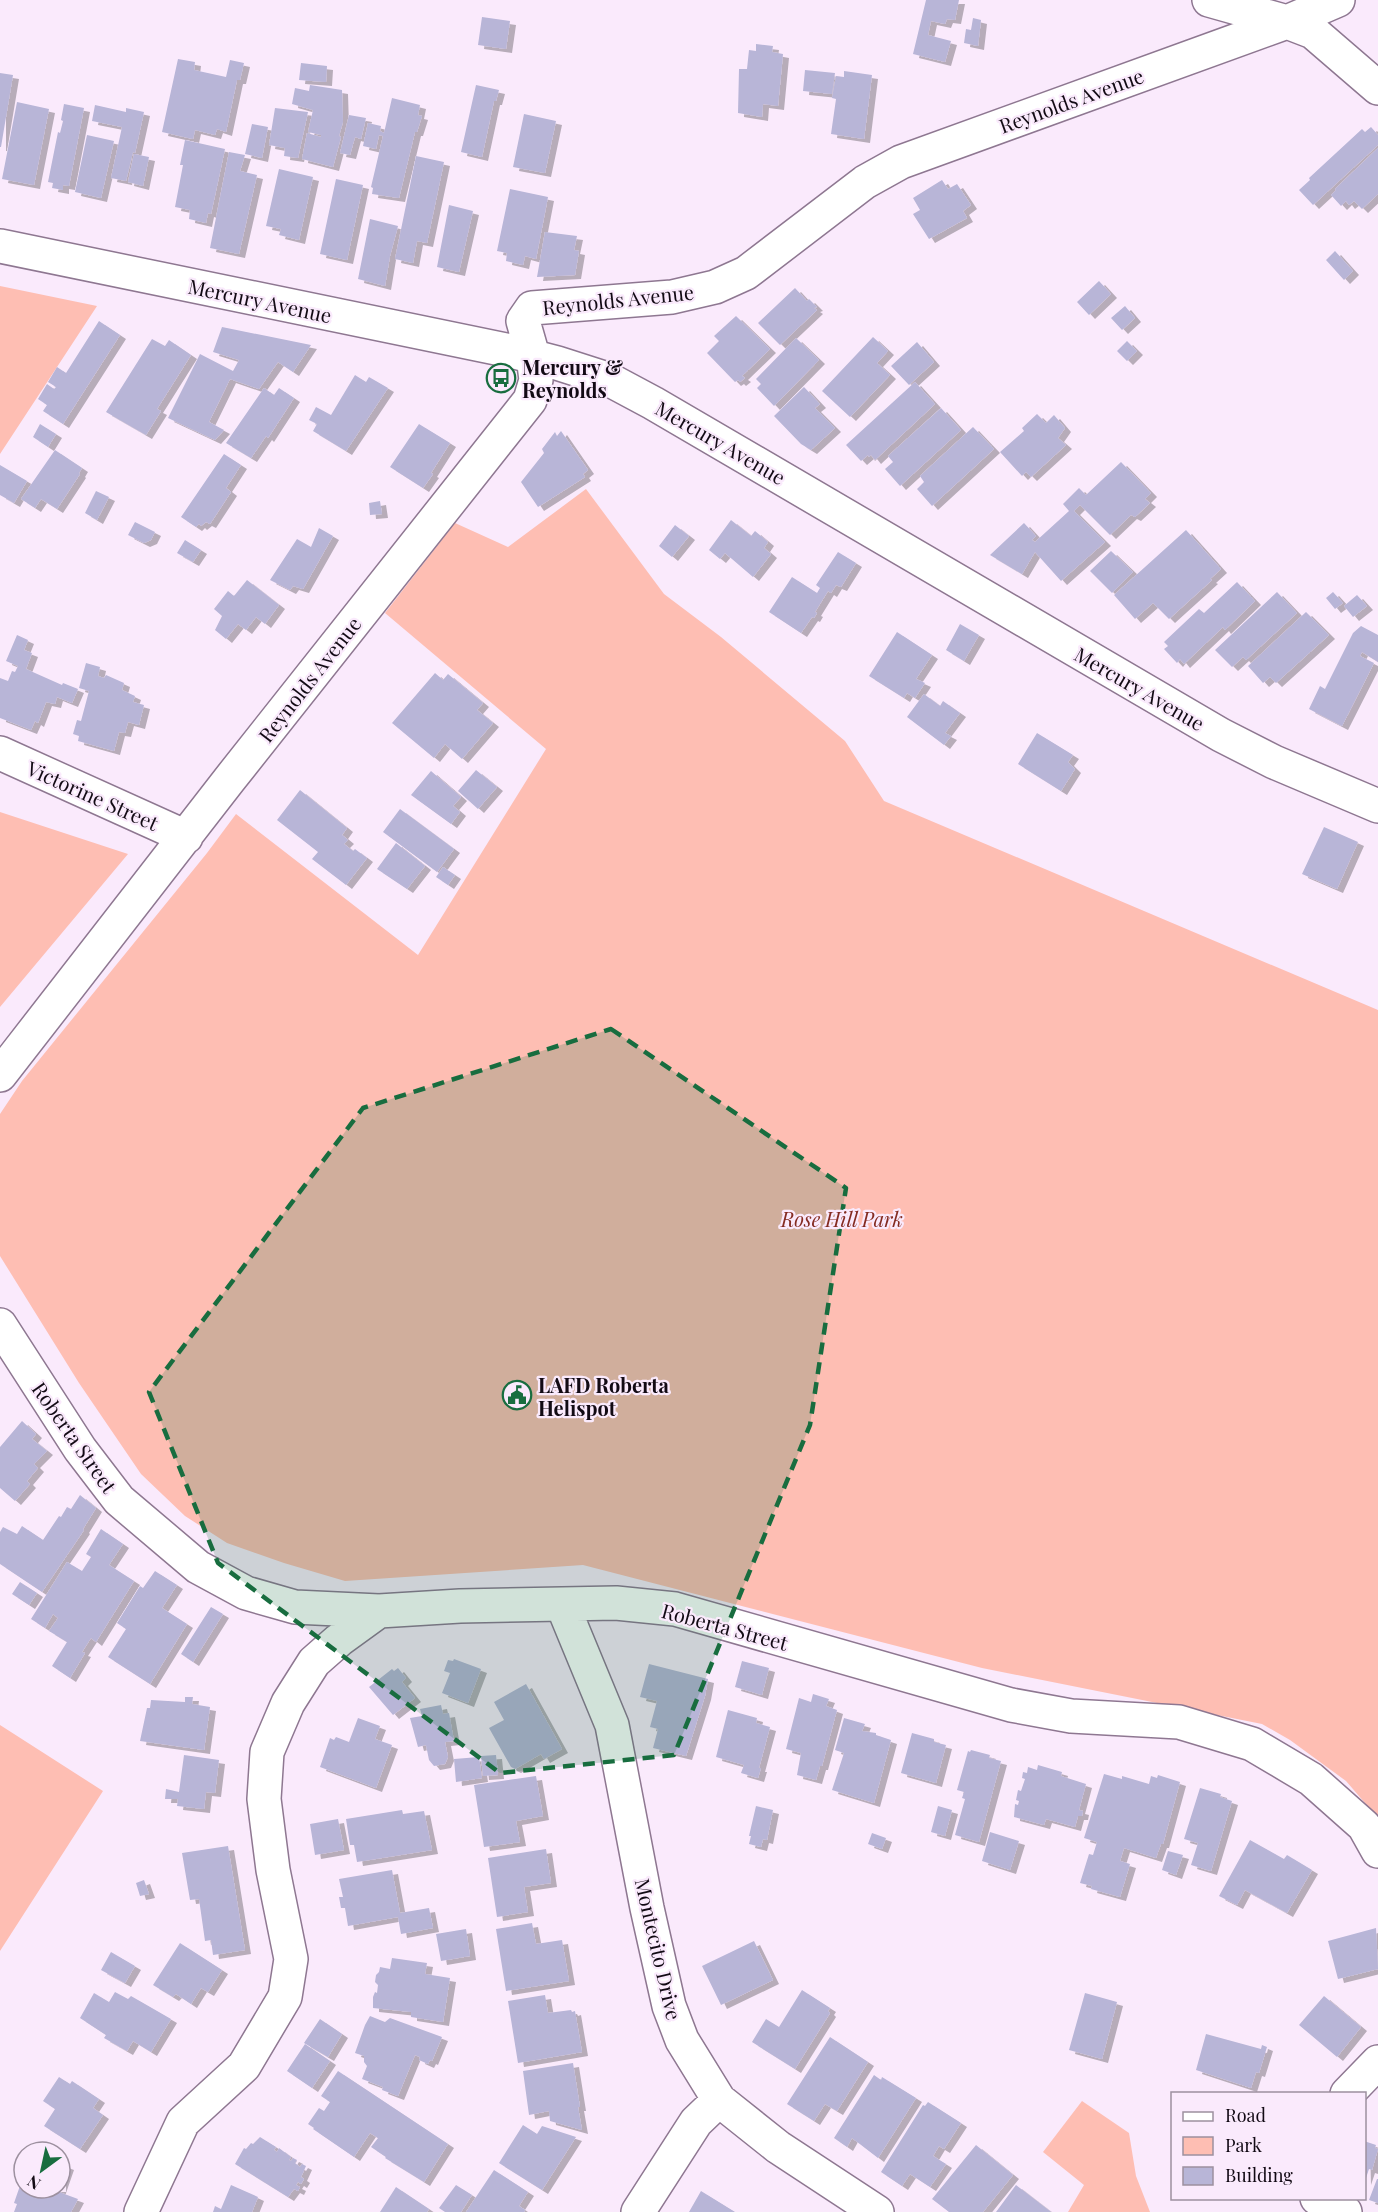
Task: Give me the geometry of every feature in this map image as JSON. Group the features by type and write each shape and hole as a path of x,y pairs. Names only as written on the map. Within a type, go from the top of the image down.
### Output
{"street":[{"path":"1209,0 1287,22 1313,32 1378,88"},
{"name":"Reynolds Avenue","path":"0,1075 530,400 536,380 533,356 523,321 532,308 672,297 715,287 746,273 865,182 901,162 1287,22 1338,0"},
{"name":"Mercury Avenue","path":"0,246 533,356 610,380 1221,735 1274,762 1378,806"},
{"name":"Victorine Street","path":"0,753 186,837"},
{"name":"Roberta Street","path":"0,1326 80,1449 119,1500 198,1567 246,1593 295,1607 379,1611 460,1606 616,1603 675,1609 1011,1705 1071,1716 1179,1722 1251,1744 1311,1779 1364,1826 1378,1851"},
{"name":"Montecito Drive","path":"562,1604 612,1725 647,1908 669,2006 682,2040 719,2100 778,2147 877,2212"},
{"path":"141,2212 183,2122 244,2066 285,1997 291,1959 273,1870 264,1799 267,1752 288,1703 314,1662 339,1640 379,1611"},
{"path":"1349,2092 1378,2062"},
{"path":"638,2212 696,2122 719,2100"},
{"path":"1319,2200 1345,2212"}],"highlighted area":[{"path":"611,1029 846,1188 810,1425 674,1755 500,1773 218,1563 149,1392 363,1108"}],"green space":[{"path":"0,286 97,306 0,454"},
{"name":"Rose Hill Park","path":"586,489 664,594 721,637 845,741 884,801 1378,1010 1378,1818 1346,1781 1290,1740 1262,1724 982,1668 583,1565 345,1581 227,1543 185,1516 141,1474 79,1383 0,1256 0,1114 22,1081 236,814 418,955 546,749 385,613 455,523 508,547"},
{"path":"0,812 128,854 0,1007"},
{"path":"0,1725 103,1791 0,1951"},
{"path":"1082,2101 1129,2133 1136,2176 1150,2212 1068,2212 1084,2185 1043,2152"}],"building":[{"path":"926,0 959,0 955,20 947,19 945,24 931,21 928,35 951,41 945,62 913,54"},
{"path":"482,17 510,21 506,49 478,45"},
{"path":"973,18 981,20 978,46 964,43 966,29 971,30"},
{"path":"756,44 773,46 772,52 783,54 778,106 763,104 762,117 738,113 739,69 747,69 749,50 756,51"},
{"path":"178,59 195,62 194,70 226,77 230,60 244,63 240,80 237,80 226,132 217,129 215,135 195,130 193,139 162,132"},
{"path":"301,63 327,66 326,82 299,80"},
{"path":"805,70 835,73 832,94 803,91"},
{"path":"844,71 872,75 864,139 831,134 836,99 832,98 836,76 844,77"},
{"path":"0,73 13,75 1,147 0,147"},
{"path":"310,85 342,90 343,122 333,167 302,159 307,133 321,137 321,135 308,132 313,110 292,104 295,88 309,91"},
{"path":"476,85 499,90 496,101 494,101 482,157 461,152"},
{"path":"392,98 420,105 418,115 422,116 417,132 415,132 399,198 372,194 373,188 371,187 383,136 379,135 376,149 363,146 368,123 381,126 380,131 384,133"},
{"path":"17,102 49,109 34,185 2,179"},
{"path":"64,104 84,108 69,186 63,185 63,190 52,188 53,183 48,182 58,132 60,133 63,121 61,120"},
{"path":"95,105 126,112 126,108 144,112 126,181 111,178 122,127 92,121"},
{"path":"275,108 308,112 298,158 284,156 285,148 269,145"},
{"path":"524,114 556,121 545,173 513,167"},
{"path":"349,115 366,118 361,139 355,137 350,155 340,153"},
{"path":"252,124 268,127 262,158 245,154"},
{"path":"1371,127 1378,135 1378,145 1313,205 1299,190 1362,129 1365,132"},
{"path":"87,135 114,141 101,198 75,192"},
{"path":"185,140 225,149 211,214 208,213 206,223 189,219 190,210 175,207"},
{"path":"1378,148 1378,194 1362,209 1354,201 1349,205 1346,201 1341,206 1331,195"},
{"path":"229,152 245,155 240,171 257,175 239,254 210,248"},
{"path":"134,154 149,157 143,186 128,182"},
{"path":"416,156 444,162 427,243 417,241 413,263 395,259"},
{"path":"279,169 313,177 299,240 279,235 281,229 266,226"},
{"path":"336,179 363,185 347,260 320,254"},
{"path":"942,180 948,189 957,184 971,205 963,211 967,218 929,239 913,214 920,210 913,198"},
{"path":"510,189 548,197 536,259 525,256 523,265 506,261 507,253 497,251"},
{"path":"449,205 473,211 459,272 437,267"},
{"path":"370,219 398,226 385,286 358,279"},
{"path":"545,232 577,236 574,250 579,251 575,275 537,277"},
{"path":"1335,251 1353,271 1344,280 1326,260"},
{"path":"1099,281 1111,294 1089,315 1077,302"},
{"path":"795,288 807,301 809,299 817,307 814,308 817,310 780,345 758,323"},
{"path":"1125,306 1135,318 1122,330 1111,318"},
{"path":"736,316 770,349 742,376 745,378 740,382 738,380 735,382 707,353 719,341 714,336"},
{"path":"99,321 120,335 63,424 43,411 47,405 38,399 47,384 54,389 56,387 48,382 57,367 66,373"},
{"path":"222,327 311,345 293,372 278,362 259,389 230,379 209,422 224,430 215,440 168,418 200,354 233,371 239,360 213,352"},
{"path":"873,337 888,351 877,363 890,375 850,417 822,391"},
{"path":"796,338 819,360 774,406 757,388 761,384 756,379"},
{"path":"152,339 165,346 169,340 191,355 157,409 161,411 146,435 106,412"},
{"path":"1127,341 1137,351 1127,361 1117,351"},
{"path":"917,342 934,362 909,385 891,366"},
{"path":"355,375 366,382 369,377 388,388 346,451 313,431 317,424 309,420 316,407 331,415"},
{"path":"915,382 935,404 875,460 868,455 861,461 846,445"},
{"path":"804,387 820,404 815,408 835,428 811,450 801,444 774,416"},
{"path":"264,388 274,395 279,388 294,398 268,438 266,436 251,458 226,443"},
{"path":"941,408 961,430 900,486 885,469 893,462 888,456"},
{"path":"1037,414 1046,423 1054,415 1065,428 1058,438 1066,445 1031,477 1026,472 1022,476 1000,452 1024,431 1022,428"},
{"path":"40,424 56,434 48,447 33,437"},
{"path":"419,424 450,443 423,488 390,467"},
{"path":"973,427 994,449 932,506 917,489 924,482 920,476"},
{"path":"561,431 588,470 583,474 585,477 538,507 521,482 544,453 542,449 555,432 557,436"},
{"path":"55,450 82,468 80,474 57,509 41,499 35,508 21,499"},
{"path":"224,454 241,465 226,488 231,492 210,524 206,522 196,527 181,517"},
{"path":"1121,462 1151,493 1145,499 1150,503 1135,517 1131,515 1110,535 1080,505 1074,511 1105,542 1061,581 1035,552 1022,574 990,555 1024,523 1036,536 1032,540 1035,542 1069,511 1063,504 1079,488 1086,495"},
{"path":"0,465 27,481 14,503 0,495"},
{"path":"96,491 109,497 97,520 85,513"},
{"path":"380,501 382,514 370,515 369,503"},
{"path":"731,520 751,536 755,531 768,542 764,548 771,554 753,577 725,553 720,559 709,550"},
{"path":"135,522 155,532 151,540 144,543 128,535"},
{"path":"675,525 689,536 672,557 659,546"},
{"path":"319,528 333,536 303,589 293,586 290,590 270,580 297,539 311,547"},
{"path":"1186,530 1221,569 1169,619 1153,603 1135,619 1114,595"},
{"path":"185,540 201,550 193,562 177,553"},
{"path":"1111,551 1133,572 1112,593 1090,571"},
{"path":"838,552 856,563 841,587 836,585 831,593 828,591 815,612 817,613 814,618 812,617 801,633 769,612 792,577 817,593 820,588 816,585"},
{"path":"247,580 279,605 265,624 256,617 246,630 238,624 226,639 215,630 222,616 214,609 228,591 234,596"},
{"path":"1237,582 1255,601 1184,664 1180,659 1177,663 1164,649 1168,646 1164,642 1199,609 1204,613"},
{"path":"1277,592 1297,613 1246,660 1243,657 1232,667 1215,650"},
{"path":"1333,592 1343,603 1335,609 1326,598"},
{"path":"1357,595 1367,606 1353,617 1344,606"},
{"path":"1306,612 1329,635 1276,683 1270,677 1263,683 1248,666"},
{"path":"960,624 979,635 964,661 946,650"},
{"path":"1361,626 1378,635 1378,662 1362,652 1360,656 1374,663 1342,726 1309,709 1320,686 1325,689 1353,633"},
{"path":"897,632 932,655 916,679 925,683 915,698 907,693 904,698 869,676"},
{"path":"17,635 28,640 24,650 32,653 26,669 62,685 63,683 78,689 72,703 57,697 55,704 46,702 38,723 35,721 31,730 0,718 0,678 8,681 12,671 15,672 18,666 6,661"},
{"path":"86,663 100,667 98,676 104,678 106,675 124,683 122,690 135,696 133,702 144,705 139,725 128,722 125,733 119,732 114,751 78,741 79,736 73,734 77,720 81,721 89,691 79,688"},
{"path":"435,673 443,680 448,674 483,703 477,710 493,723 462,759 445,744 434,758 392,723"},
{"path":"924,694 940,706 943,701 960,713 945,733 951,736 944,745 907,717"},
{"path":"1037,733 1073,755 1068,762 1075,769 1061,791 1018,764"},
{"path":"476,770 497,787 478,809 458,791"},
{"path":"431,771 461,797 453,806 460,812 451,824 411,795"},
{"path":"300,790 347,828 342,835 348,840 344,844 367,858 346,885 312,859 318,852 277,820"},
{"path":"400,809 454,849 437,872 383,832"},
{"path":"1324,827 1358,842 1337,889 1302,874"},
{"path":"396,843 425,866 407,889 377,869"},
{"path":"443,867 455,875 448,885 436,877"},
{"path":"22,1421 36,1434 32,1439 47,1451 34,1464 38,1468 27,1481 30,1484 15,1501 0,1488 0,1447"},
{"path":"80,1495 96,1508 84,1530 42,1592 0,1564 0,1532 3,1527 17,1534 22,1526 43,1540 59,1516 61,1517 67,1507 71,1509"},
{"path":"101,1529 123,1544 109,1565 134,1581 96,1642 91,1638 70,1678 52,1666 67,1642 49,1631 58,1618 53,1614 45,1628 31,1619 67,1562 82,1571 91,1557 86,1554"},
{"path":"155,1571 177,1585 162,1608 187,1624 150,1684 108,1657 126,1629 117,1623 140,1586 143,1588"},
{"path":"20,1582 37,1593 29,1605 12,1594"},
{"path":"211,1607 223,1614 193,1662 181,1654"},
{"path":"454,1659 481,1669 468,1703 442,1693 450,1673 444,1671 448,1660 453,1661"},
{"path":"742,1661 769,1668 762,1695 735,1687"},
{"path":"649,1664 708,1679 686,1756 653,1748 658,1729 650,1727 657,1701 640,1697"},
{"path":"398,1668 406,1678 402,1682 415,1698 393,1715 369,1687 392,1669 394,1671"},
{"path":"526,1684 562,1749 544,1759 541,1754 515,1769 511,1767 489,1728 504,1720 494,1702"},
{"path":"813,1694 829,1699 826,1706 837,1710 816,1780 797,1775 801,1753 786,1749 799,1698 811,1702"},
{"path":"185,1697 193,1697 192,1704 210,1707 204,1750 140,1741 151,1700 185,1702"},
{"path":"441,1705 443,1714 449,1713 454,1741 445,1742 448,1757 445,1764 434,1766 429,1760 426,1745 418,1747 410,1718 422,1716 420,1709"},
{"path":"728,1710 757,1718 756,1723 770,1727 758,1778 741,1773 744,1765 716,1757"},
{"path":"358,1718 380,1726 375,1739 392,1745 376,1788 320,1767 330,1738 334,1740 336,1737 349,1742"},
{"path":"844,1718 865,1724 862,1731 876,1733 876,1735 891,1740 874,1803 832,1790 844,1753 835,1750"},
{"path":"912,1733 946,1745 936,1783 901,1773"},
{"path":"968,1751 990,1755 989,1758 1001,1761 979,1842 955,1835 965,1799 962,1798 964,1792 957,1790"},
{"path":"184,1755 219,1760 215,1793 206,1792 204,1809 177,1806 178,1799 165,1799 166,1789 179,1792"},
{"path":"496,1755 498,1775 483,1776 481,1756"},
{"path":"479,1757 482,1778 456,1782 454,1759"},
{"path":"1038,1765 1062,1772 1061,1776 1086,1784 1079,1810 1083,1811 1082,1816 1078,1816 1075,1827 1046,1819 1044,1825 1014,1817 1015,1804 1018,1805 1019,1801 1016,1800 1018,1790 1021,1791 1025,1779 1022,1778 1023,1772 1027,1773 1028,1767 1037,1770"},
{"path":"1104,1774 1122,1779 1122,1776 1149,1784 1151,1776 1157,1778 1158,1775 1180,1782 1163,1844 1156,1858 1124,1848 1120,1861 1130,1864 1120,1897 1091,1889 1092,1886 1080,1883 1089,1854 1093,1855 1097,1842 1084,1838"},
{"path":"536,1776 543,1816 516,1821 520,1842 484,1847 474,1785"},
{"path":"1200,1788 1221,1794 1220,1797 1232,1801 1211,1871 1191,1865 1198,1843 1184,1839"},
{"path":"756,1806 773,1810 767,1840 763,1839 761,1847 749,1844"},
{"path":"938,1806 952,1810 945,1836 931,1832"},
{"path":"402,1810 403,1814 424,1811 432,1850 357,1862 354,1845 350,1845 346,1819"},
{"path":"338,1819 344,1850 315,1855 310,1824"},
{"path":"990,1832 1019,1841 1010,1870 982,1861"},
{"path":"872,1833 886,1838 882,1849 868,1844"},
{"path":"1250,1840 1284,1859 1287,1855 1312,1870 1287,1913 1245,1890 1237,1905 1219,1896"},
{"path":"228,1846 245,1950 213,1955 211,1940 205,1941 199,1899 190,1900 182,1853"},
{"path":"546,1849 551,1883 524,1887 528,1912 497,1917 488,1858"},
{"path":"1168,1851 1183,1855 1176,1875 1162,1870"},
{"path":"392,1870 400,1913 429,1908 433,1928 401,1934 398,1917 348,1926 345,1908 341,1908 339,1897 343,1897 339,1879"},
{"path":"144,1880 149,1894 140,1896 136,1883"},
{"path":"532,1923 536,1944 562,1940 569,1981 506,1991 496,1929"},
{"path":"1376,1928 1378,1969 1338,1979 1328,1941"},
{"path":"466,1929 470,1956 441,1961 436,1934"},
{"path":"754,1941 773,1980 721,2005 702,1966"},
{"path":"180,1943 222,1970 208,1992 201,1988 191,2004 176,1994 173,1997 153,1985"},
{"path":"111,1952 135,1966 125,1983 101,1970"},
{"path":"392,1958 427,1963 425,1974 450,1978 443,2022 411,2017 411,2012 373,2008 373,1997 375,1992 377,1993 378,1985 375,1982 376,1975 380,1967 390,1969"},
{"path":"802,1990 830,2008 828,2011 830,2013 795,2069 752,2042 766,2019 779,2027"},
{"path":"115,1992 128,1999 131,1996 171,2019 151,2052 133,2041 127,2051 104,2038 106,2035 80,2018 94,1993 109,2002"},
{"path":"1085,1993 1117,2002 1102,2059 1069,2050"},
{"path":"545,1995 548,2013 575,2011 582,2052 518,2063 508,2001"},
{"path":"1324,1996 1361,2027 1337,2057 1299,2025"},
{"path":"370,2016 385,2022 390,2018 442,2037 432,2061 430,2060 428,2064 419,2060 420,2057 415,2055 398,2096 362,2079 367,2066 364,2056 355,2053"},
{"path":"320,2019 342,2034 328,2057 304,2043"},
{"path":"1206,2034 1261,2049 1262,2045 1267,2047 1259,2073 1256,2072 1251,2088 1196,2070"},
{"path":"830,2037 868,2062 837,2111 825,2104 814,2121 787,2104"},
{"path":"305,2044 330,2061 312,2088 287,2071"},
{"path":"573,2063 582,2130 550,2121 549,2111 529,2115 523,2071"},
{"path":"338,2071 448,2144 424,2182 371,2147 378,2138 370,2133 354,2157 308,2124 319,2108 324,2111 330,2102 321,2096"},
{"path":"874,2075 881,2080 882,2077 916,2098 878,2158 852,2138 847,2147 834,2138"},
{"path":"59,2077 70,2084 72,2081 99,2099 93,2108 103,2115 80,2149 72,2144 72,2140 66,2140 44,2126 55,2109 43,2101"},
{"path":"928,2102 961,2123 944,2149 939,2146 933,2156 946,2164 930,2187 910,2174 902,2186 881,2172 923,2105 925,2106"},
{"path":"523,2125 537,2134 542,2126 576,2137 542,2190 499,2163"},
{"path":"260,2137 276,2147 274,2150 277,2152 279,2148 291,2157 289,2160 293,2158 297,2160 295,2163 300,2167 302,2164 306,2166 301,2177 304,2179 301,2184 298,2182 296,2185 300,2187 298,2191 294,2189 288,2197 235,2164 244,2148 246,2149"},
{"path":"1366,2142 1376,2145 1375,2148 1378,2149 1372,2170 1369,2169 1366,2178"},
{"path":"976,2145 1013,2175 983,2212 949,2212 932,2199"},
{"path":"494,2170 528,2192 519,2206 525,2210 524,2212 466,2212"},
{"path":"1378,2179 1378,2203 1369,2200"},
{"path":"231,2185 258,2197 252,2212 213,2212 215,2206 221,2209"},
{"path":"456,2185 472,2195 461,2212 445,2212 439,2208"},
{"path":"1016,2185 1051,2212 996,2212"},
{"path":"396,2187 429,2209 427,2212 380,2212"},
{"path":"701,2191 735,2212 689,2212"},
{"path":"72,2197 78,2199 71,2212 14,2212 17,2204 14,2203 15,2200 72,2200"}],"place":[{"name":"Mercury & Reynolds","path":"501,378"},
{"name":"LAFD Roberta Helispot","path":"517,1395"}]}
